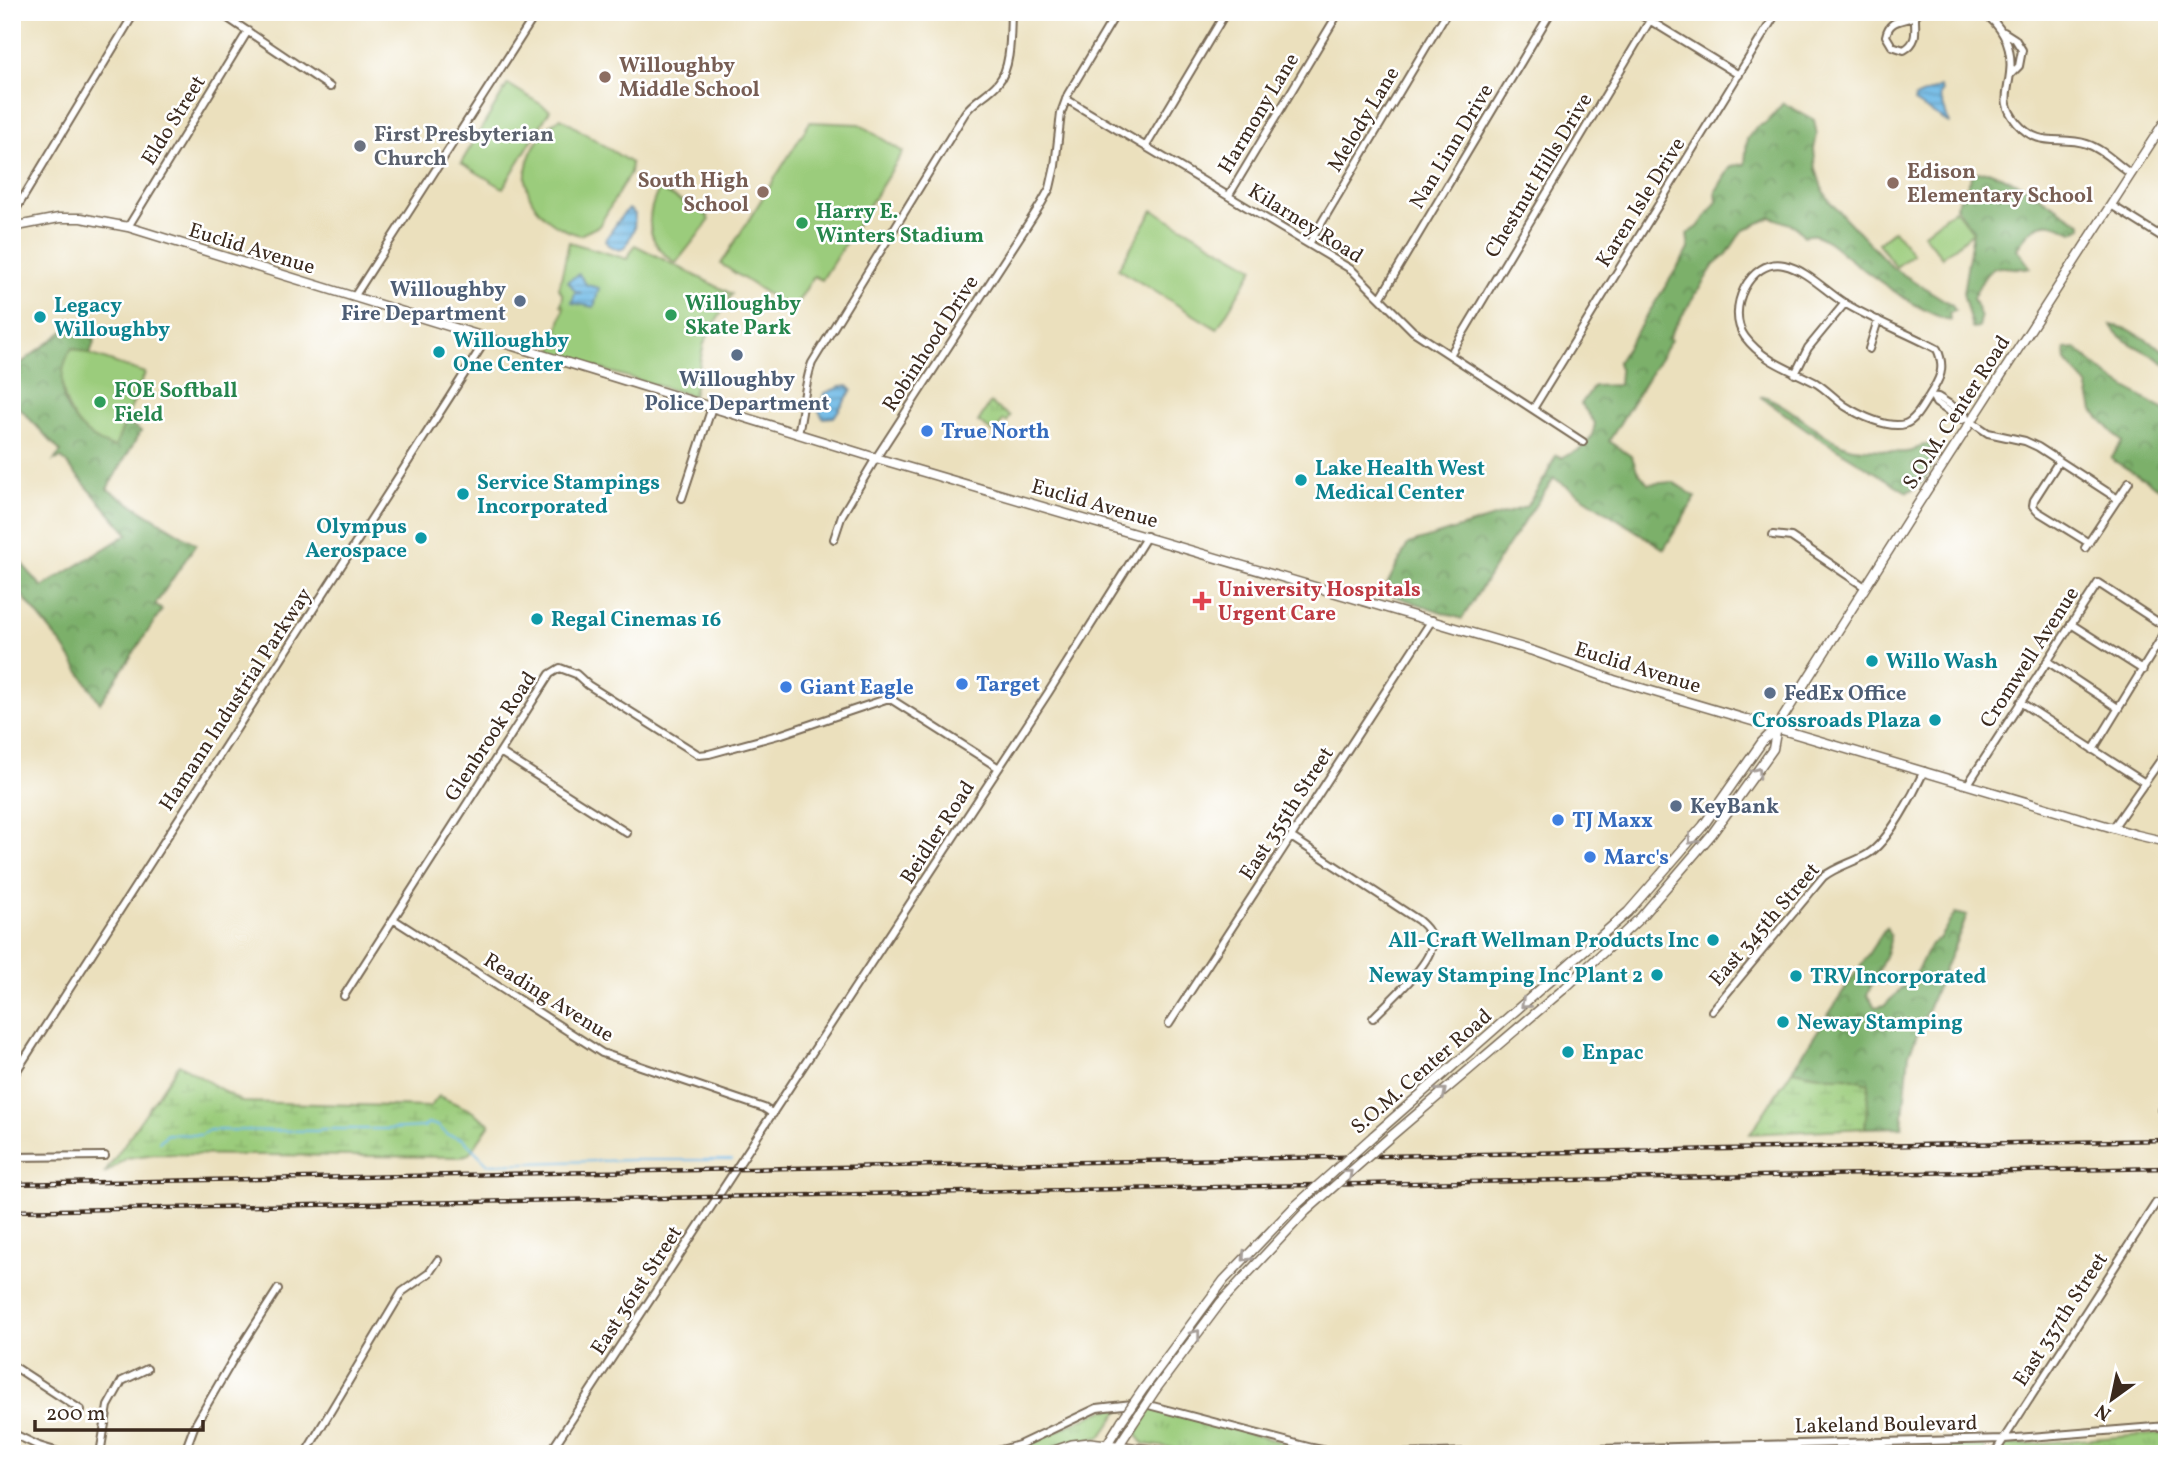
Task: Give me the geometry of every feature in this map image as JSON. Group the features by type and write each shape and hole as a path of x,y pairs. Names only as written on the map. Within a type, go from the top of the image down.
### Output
{"highway":[{"path":"1046,1454 1072,1445 1090,1443 1107,1444 1116,1449 1182,1454"}],"main road":[{"name":"S.O.M. Center Road","path":"1101,1454 1143,1388 1224,1280 1293,1208 1628,912 1703,826 1762,741 1777,727 1969,420 2167,118"},
{"name":"Euclid Avenue","path":"12,227 60,218 81,218 128,227 876,458 1147,536 1533,651 1614,680 2167,842"},
{"name":"S.O.M. Center Road","path":"1116,1449 1156,1389 1221,1302 1306,1211 1565,988 1640,918 1720,823 1773,749 1777,727"}],"street":[{"path":"12,216 135,12"},
{"path":"219,12 330,87"},
{"path":"520,12 532,20"},
{"path":"354,297 537,12"},
{"path":"798,433 804,409 807,377 812,363 965,113 979,97 999,83 1005,72 1011,12"},
{"name":"Robinhood Drive","path":"834,539 842,515 876,458 1041,204 1055,166 1057,128 1066,99 1117,12"},
{"path":"1146,146 1226,12"},
{"name":"Harmony Lane","path":"1229,195 1339,12"},
{"name":"Melody Lane","path":"1309,244 1447,12"},
{"name":"Nan Linn Drive","path":"1381,297 1551,12"},
{"path":"1636,12 1739,75"},
{"name":"Chestnut Hills Drive","path":"1450,355 1656,12"},
{"name":"Karen Isle Drive","path":"1533,409 1777,12"},
{"path":"1983,12 2015,39 2022,50 2019,66 2010,75"},
{"path":"1917,15 1914,43 1904,50 1892,46 1886,36 1889,26 1917,15"},
{"name":"Eldo Street","path":"128,227 248,31"},
{"path":"2004,32 2009,52 2010,75 2006,87 2007,106 2015,120 2026,132 2049,141 2071,141 2101,150 2131,174"},
{"name":"Kilarney Road","path":"1066,99 1352,270 1403,322 1583,442"},
{"path":"2157,134 2167,141"},
{"path":"2111,205 2167,240"},
{"path":"1780,264 1796,268 1845,303 1937,349 1942,360 1942,372 1931,397 1911,420 1904,424 1892,425 1857,413 1817,384 1779,368 1744,336 1736,312 1745,286 1755,274 1780,264"},
{"path":"1794,374 1808,348 1845,303"},
{"path":"1869,349 1878,320"},
{"name":"Hamann Industrial Parkway","path":"12,1078 451,395 485,337"},
{"path":"1931,397 1936,403 1988,433 2025,441 2118,499"},
{"path":"682,498 712,407"},
{"path":"2059,461 2034,500 2034,506 2037,511 2087,546 2129,482"},
{"path":"1773,535 1791,537 1865,587"},
{"name":"Beidler Road","path":"753,1145 1147,536"},
{"name":"Cromwell Avenue","path":"1968,784 2098,583 2167,629"},
{"name":"East 355th Street","path":"1169,1024 1432,621"},
{"path":"2071,624 2143,670"},
{"path":"2092,750 2167,629"},
{"path":"2048,661 2118,708"},
{"name":"Glenbrook Road","path":"344,996 550,674 560,668 576,674 588,685 695,754 709,754 782,734 889,698 999,768"},
{"path":"2020,702 2145,783"},
{"path":"2113,828 2167,751"},
{"path":"500,752 628,833"},
{"name":"East 345th Street","path":"1712,1011 1823,877 1834,868 1870,853 1881,842 1915,790 1924,771"},
{"path":"1291,837 1418,920 1431,936 1432,944 1425,961 1373,1018"},
{"name":"Reading Avenue","path":"393,919 602,1053 764,1108 774,1114"},
{"path":"2162,1110 2167,1098"},
{"name":"East 361st Street","path":"549,1454 753,1145"},
{"path":"12,1157 105,1156"},
{"name":"East 337th Street","path":"1993,1454 2156,1203"},
{"path":"305,1454 402,1292 429,1273 438,1260"},
{"path":"184,1454 194,1427 278,1289"},
{"path":"12,1365 81,1410"},
{"path":"100,1454 108,1406 122,1381 147,1370"},
{"path":"986,1454 1019,1445 1097,1408 1141,1402 1343,1454"},
{"name":"Lakeland Boulevard","path":"1395,1454 2004,1439 2167,1426"},
{"path":"12,1433 39,1446 65,1454"}],"green space":[{"path":"508,84 550,110 503,188 461,163"},
{"path":"1783,103 1814,120 1817,135 1814,149 1816,169 1830,202 1893,268 1952,305 1955,311 1949,313 1950,320 1926,311 1899,295 1825,240 1814,235 1804,236 1795,226 1771,217 1742,231 1727,254 1714,265 1668,338 1671,340 1609,441 1632,457 1637,470 1648,484 1673,482 1696,497 1664,549 1554,478 1462,619 1383,592 1408,544 1526,507 1556,455 1563,458 1589,441 1595,423 1581,404 1594,386 1619,385 1620,372 1617,363 1689,249 1687,234 1698,227 1717,201 1716,191 1731,166 1745,164 1747,139 1756,127 1766,123"},
{"path":"561,118 631,163 630,173 599,226 580,235 565,230 541,213 528,189 528,160 543,133"},
{"name":"Harry E. Winters Stadium","path":"810,122 859,124 903,152 822,280 814,276 794,308 789,308 721,264"},
{"path":"1988,171 2020,184 2082,224 2082,227 2073,232 2055,225 2035,227 2017,249 2030,267 2002,267 1988,273 1973,298 1981,318 1979,327 1972,328 1963,293 1973,232 1956,206 1974,173"},
{"path":"659,189 707,215 709,221 676,263 666,256 653,239 651,210"},
{"path":"1955,209 1973,232 1942,257 1923,234"},
{"path":"1153,210 1254,268 1217,329 1118,269"},
{"path":"1894,230 1913,254 1896,267 1878,243"},
{"path":"569,242 627,259 635,245 732,294 704,343 693,396 552,355 564,306 561,305 563,296 559,288"},
{"path":"2111,325 2128,329 2167,352 2167,365 2121,337"},
{"path":"68,328 95,338 90,354 72,348 65,375 65,402 74,419 98,438 115,446 125,421 141,431 107,489 196,544 155,605 162,610 100,703 63,646 12,583 12,552 42,587 128,534 62,458 54,460 61,452 12,400 12,370"},
{"name":"FOE Softball Field","path":"72,348 145,373 115,447 100,442 87,433 68,408 63,377 65,362"},
{"path":"2075,348 2109,377 2167,411 2167,493 2111,459 2122,442 2093,411 2087,385 2066,361 2065,349"},
{"path":"1764,396 1849,447 1904,452 1929,444 1938,449 1931,469 1919,485 1907,492 1816,436 1761,397"},
{"path":"990,403 1010,416 1007,422 1003,420 995,433 978,422"},
{"path":"1955,913 1967,916 1909,1054 1902,1127 1865,1128 1868,1083 1792,1070 1886,927 1890,943 1867,995 1875,1007 1885,1005 1914,976 1931,944 1939,939"},
{"path":"179,1064 242,1102 430,1107 439,1096 470,1110 490,1124 469,1154 460,1157 155,1154 127,1158 104,1174"},
{"path":"1792,1070 1869,1083 1865,1128 1750,1134"},
{"path":"1122,1407 1101,1437 1056,1446 1033,1454 1005,1454 1101,1411"},
{"path":"1151,1407 1326,1454 1219,1454 1144,1444 1136,1434"},
{"path":"2167,1433 2167,1454 1998,1454 2003,1446"},
{"path":"1985,1447 1984,1454 1596,1454"}],"water":[{"path":"1940,87 1940,96 1949,123 1914,102 1915,98"},
{"path":"629,209 635,214 634,229 625,248 619,250 608,245 605,240"},
{"path":"579,274 587,285 599,288 594,307 572,303 575,293 581,293 575,291 568,281"},
{"path":"848,386 852,390 834,417 823,418 818,409 825,393"}],"waterway":[{"path":"159,1142 167,1134 201,1135 209,1130 386,1129 424,1127 428,1123 438,1126 448,1135 463,1139 488,1164 732,1160"}],"railway":[{"path":"12,1184 2167,1140"},
{"path":"12,1211 2167,1168"}],"place":[{"name":"Willoughby Middle School","path":"605,77"},
{"name":"First Presbyterian Church","path":"360,146"},
{"name":"Edison Elementary School","path":"1893,183"},
{"name":"South High School","path":"763,192"},
{"name":"Harry E. Winters Stadium","path":"802,223"},
{"name":"Willoughby Fire Department","path":"520,301"},
{"name":"Willoughby Skate Park","path":"671,315"},
{"name":"Legacy Willoughby","path":"40,317"},
{"name":"Willoughby One Center","path":"439,352"},
{"name":"Willoughby Police Department","path":"737,355"},
{"name":"FOE Softball Field","path":"100,402"},
{"name":"True North","path":"927,431"},
{"name":"Lake Health West Medical Center","path":"1301,480"},
{"name":"Service Stampings Incorporated","path":"463,494"},
{"name":"Olympus Aerospace","path":"421,538"},
{"name":"University Hospitals Urgent Care","path":"1202,601"},
{"name":"Regal Cinemas 16","path":"537,619"},
{"name":"Willo Wash","path":"1872,661"},
{"name":"Target","path":"962,684"},
{"name":"Giant Eagle","path":"786,687"},
{"name":"FedEx Office","path":"1770,693"},
{"name":"Crossroads Plaza","path":"1935,720"},
{"name":"KeyBank","path":"1676,806"},
{"name":"TJ Maxx","path":"1558,820"},
{"name":"Marc's","path":"1590,857"},
{"name":"All-Craft Wellman Products Inc","path":"1713,940"},
{"name":"Neway Stamping Inc Plant 2","path":"1657,975"},
{"name":"TRV Incorporated","path":"1796,976"},
{"name":"Neway Stamping","path":"1783,1022"},
{"name":"Enpac","path":"1568,1052"}]}
